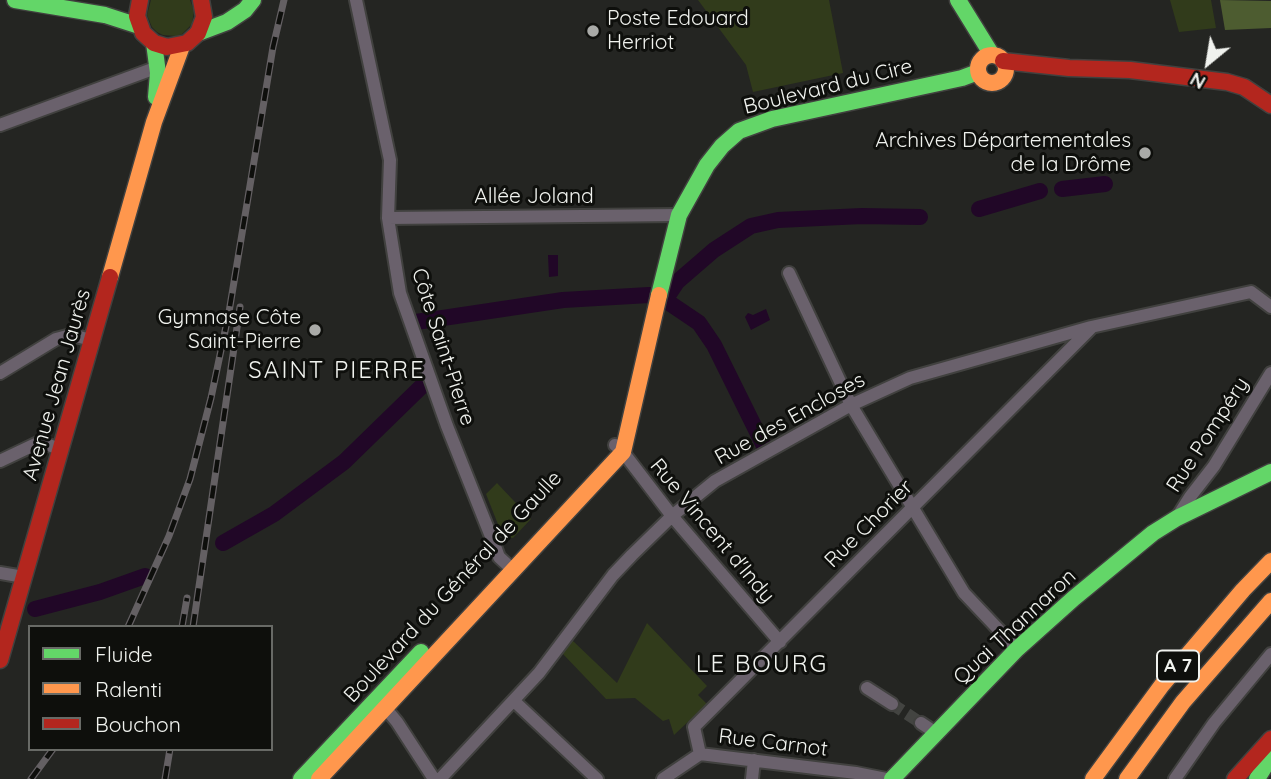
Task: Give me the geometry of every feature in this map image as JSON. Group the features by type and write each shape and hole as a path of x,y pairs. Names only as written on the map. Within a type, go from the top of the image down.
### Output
{"main road":[{"path":"15,0 105,15 139,26"},
{"path":"141,0 138,7 139,26 148,39 167,47 182,46 198,33 227,22 245,10 253,0"},
{"path":"198,33 204,17 201,0"},
{"path":"209,0 216,0"},
{"path":"960,5 1001,63 1001,80 992,83 983,80 960,5"},
{"name":"Avenue Jean Jaurès","path":"155,43 158,68 155,122"},
{"name":"Avenue Jean Jaurès","path":"0,660 155,122 182,46"},
{"path":"978,69 983,58 1001,63 1130,70 1230,83 1244,87 1271,105"},
{"name":"Boulevard du Cire","path":"672,246 679,215 707,165 739,131 772,119 913,86 962,78 978,69"},
{"name":"Boulevard du Général de Gaulle","path":"320,779 382,703 619,448 672,246"},
{"name":"Quai Thannaron","path":"892,779 1017,649 1153,533 1177,518 1271,472"},
{"name":"A 7","path":"1093,779 1162,685 1271,561"},
{"name":"A 7","path":"1127,779 1183,702 1271,601"},
{"name":"Boulevard du Général de Gaulle","path":"301,779 382,703"},
{"path":"1235,779 1271,739"},
{"path":"1257,779 1271,757"}],"street":[{"name":"Côte Saint-Pierre","path":"356,0 390,160 388,218 400,293 447,426 496,549 509,566"},
{"path":"0,125 158,68"},
{"name":"Allée Joland","path":"388,218 679,215"},
{"path":"789,272 851,405 964,593 1017,649"},
{"name":"Rue des Encloses","path":"440,779 539,673 614,575 672,516 715,481 851,405 910,378 1091,327 1251,292 1271,307"},
{"name":"Rue Chorier","path":"700,754 694,727 1091,327"},
{"path":"0,373 56,339 71,335 92,340"},
{"name":"Rue Pompéry","path":"1177,518 1214,466 1271,373"},
{"path":"0,461 40,442 60,449"},
{"name":"Rue Vincent d'Indy","path":"619,448 672,516 780,642"},
{"path":"0,573 24,577"},
{"path":"1175,779 1214,723 1271,654"},
{"path":"867,688 892,704"},
{"path":"513,701 597,778"},
{"path":"382,703 434,779"},
{"path":"921,723 936,733"},
{"name":"Rue Carnot","path":"663,779 700,754 886,779"},
{"path":"752,779 754,760"}],"green space":[{"path":"151,0 190,0 194,11 192,24 176,36 157,32 147,15"},
{"path":"698,0 829,0 843,73 753,92 746,65"},
{"path":"1170,0 1211,0 1216,28 1179,32"},
{"path":"1220,0 1271,1 1271,28 1225,30"},
{"path":"497,483 531,519 513,538 503,537 486,494"},
{"path":"647,623 707,686 698,695 707,704 674,735 669,719 663,721 635,698 606,699 562,653 572,640 617,683"}],"shaded area":[{"path":"548,255 558,255 558,276 549,277"},
{"path":"766,309 770,320 751,330 745,317 748,313 753,315"}],"waterway":[{"path":"1062,189 1105,184"},
{"path":"979,209 1040,191"},
{"path":"665,300 677,282 714,250 751,226 778,220 862,216 920,217"},
{"path":"416,322 563,300 649,295 665,300 699,323 714,345 766,450"},
{"path":"223,543 274,514 344,462 422,386"},
{"path":"35,609 100,592 145,576"}],"tunnel":[{"path":"892,704 921,723"}],"railway":[{"path":"129,625 169,536 190,479 211,398 229,312 273,47 284,0"},
{"path":"193,625 240,307"},
{"path":"182,625 187,598"},
{"path":"31,779 52,751"},
{"path":"165,779 170,751"}],"traffic: fast":[{"path":"15,0 105,15 139,26"},
{"path":"198,33 227,22 245,10 253,0"},
{"path":"958,0 992,55"},
{"path":"154,43 158,73 156,97"},
{"path":"659,295 679,215 707,165 739,131 772,119 962,78 978,72"},
{"path":"892,779 1017,649 1153,533 1177,518 1271,472"},
{"path":"301,779 421,652"},
{"path":"1257,779 1271,756"}],"traffic: slow":[{"path":"110,277 154,122 182,46"},
{"path":"992,55 1002,59 1006,69 1002,79 992,83 982,79 978,69 982,59 992,55"},
{"path":"319,779 623,452 659,295"},
{"path":"1093,779 1162,685 1271,561"},
{"path":"1127,779 1183,702 1271,601"}],"traffic: jam":[{"path":"140,0 137,16 143,33 154,43 167,47 187,43 198,33 204,17 201,0"},
{"path":"1003,61 1069,68 1130,70 1227,82 1244,87 1271,105"},
{"path":"0,660 110,277"},
{"path":"1235,779 1271,739"}],"place":[{"name":"Poste Edouard Herriot","path":"593,31"},
{"name":"Archives Départementales de la Drôme","path":"1145,153"},
{"name":"Gymnase Côte Saint-Pierre","path":"315,330"}],"district":[{"name":"SAINT PIERRE","path":"337,371"},
{"name":"LE BOURG","path":"762,665"}]}
